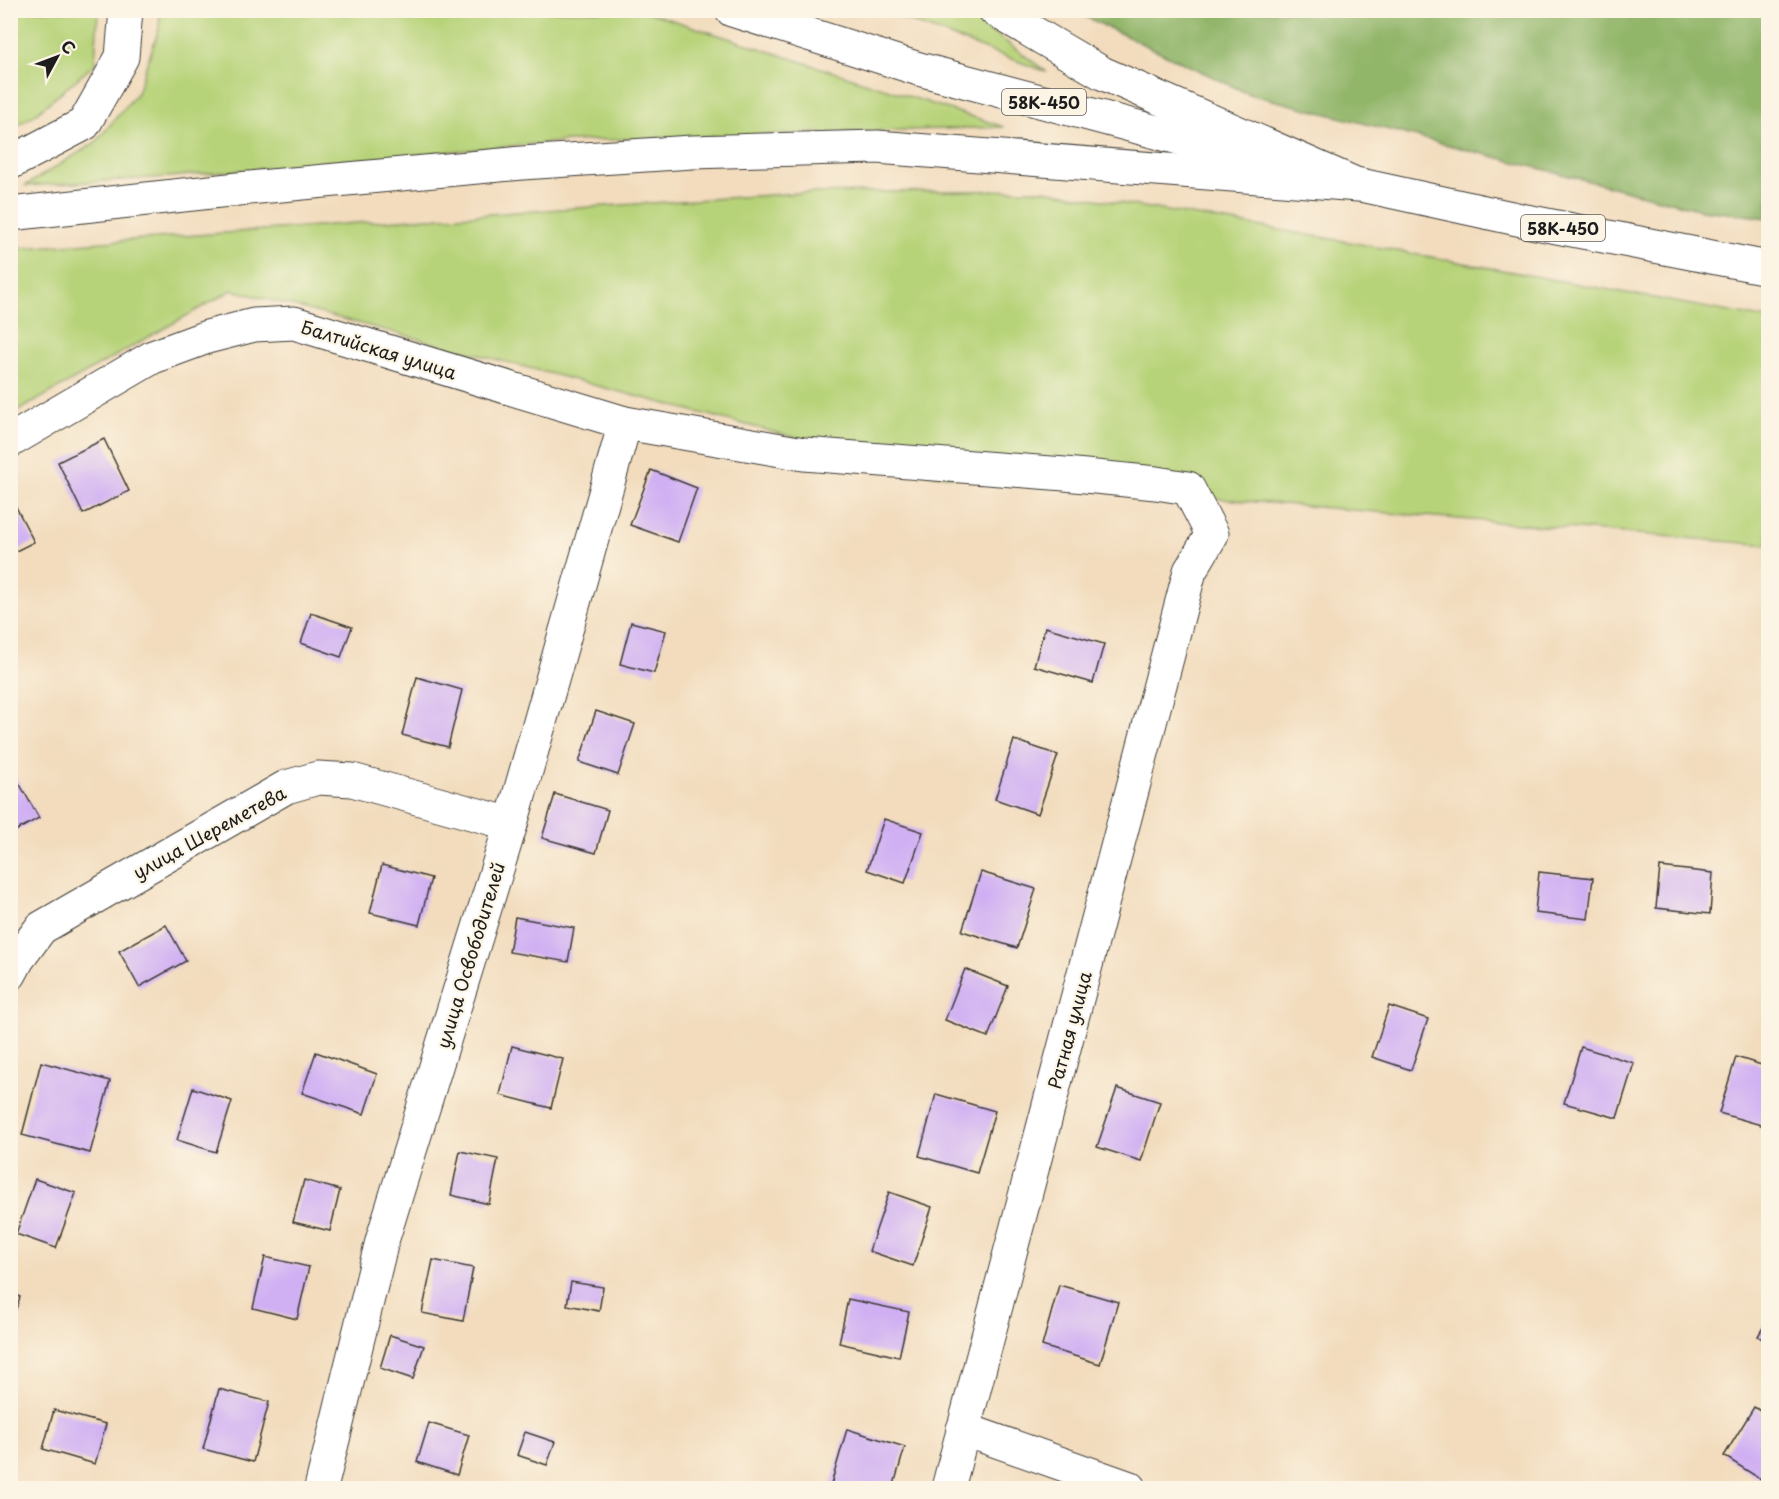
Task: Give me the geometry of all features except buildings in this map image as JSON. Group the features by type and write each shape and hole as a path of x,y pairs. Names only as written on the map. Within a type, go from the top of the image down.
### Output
{"main road":[{"path":"10,163 84,124 122,57 126,10"},
{"name":"58К-450","path":"732,10 919,69 1358,185 1526,221 1768,268"},
{"path":"995,10 1102,73 1358,185"},
{"path":"10,214 238,189 522,163 692,152 877,147 1358,185"},
{"name":"Балтийская улица","path":"10,441 153,357 207,337 254,325 294,323 625,423 804,454 1065,474 1156,483 1188,489 1212,534 1190,571"},
{"name":"улица Освободителей","path":"321,1488 382,1241 511,824 625,423"},
{"name":"Ратная улица","path":"948,1488 1190,571"},
{"name":"улица Шереметева","path":"10,974 41,928 286,787 318,778 351,780 511,824"},
{"path":"963,1429 1130,1488"}],"green space":[{"path":"11,10 98,11 95,64 33,116 11,129"},
{"path":"160,11 644,11 1004,127 569,141 168,177 25,186 96,142 137,93 159,29"},
{"path":"882,11 964,11 1047,72"},
{"path":"1073,11 1768,11 1768,218 1702,210 1249,94"},
{"path":"1043,190 1333,239 1768,319 1768,545 937,475 232,290 11,415 11,249 800,193"}]}
